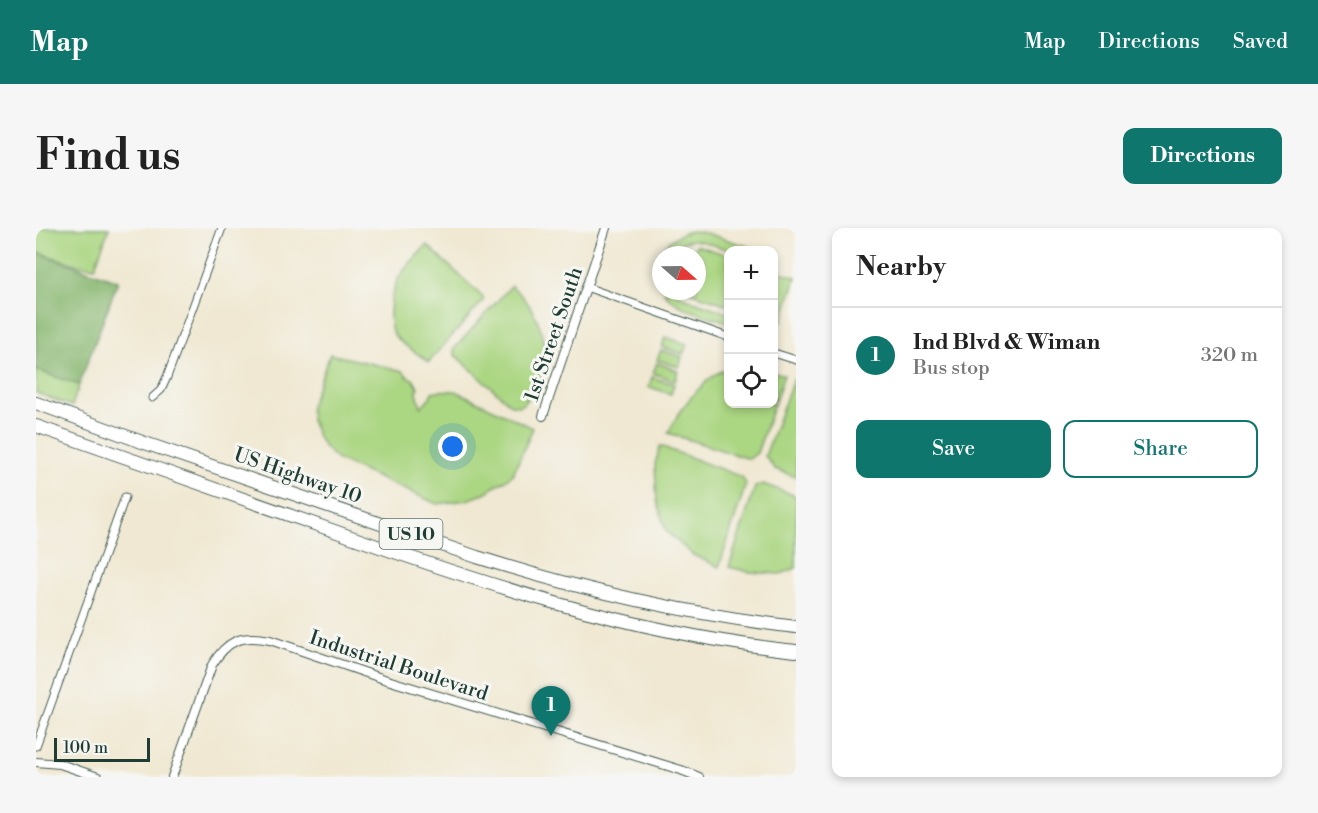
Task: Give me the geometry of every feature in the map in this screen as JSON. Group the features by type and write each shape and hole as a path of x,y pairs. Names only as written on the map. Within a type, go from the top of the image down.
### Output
{"highway":[{"name":"US Highway 10","path":"36,403 142,442 521,571 593,591 669,607 796,627"},
{"path":"36,426 445,570 565,606 675,631 795,651"}],"street":[{"path":"152,398 161,390 167,376 222,228"},
{"name":"1st Street South","path":"543,416 606,228"},
{"path":"586,287 724,335"},
{"path":"777,354 796,360"},
{"path":"36,746 125,497"},
{"name":"Industrial Boulevard","path":"172,777 218,655 227,645 236,640 259,637 453,701 699,777"},
{"path":"36,762 60,764 98,777"}],"green space":[{"path":"36,228 109,228 95,267 79,265 36,252"},
{"path":"691,231 706,233 747,246 724,246 724,248 698,240 690,240 678,246 665,246 681,234"},
{"path":"427,245 483,297 483,301 429,362 395,336 391,328 390,316 396,282"},
{"path":"706,248 724,254 724,304 706,298"},
{"path":"36,252 118,281 79,385 36,370"},
{"path":"778,271 796,277 782,322 778,321"},
{"path":"511,286 530,306 536,318 541,330 544,356 537,383 530,396 520,406 511,405 455,355 454,349"},
{"path":"672,300 691,300 724,312 724,321 684,308"},
{"path":"665,337 687,344 683,354 662,347"},
{"path":"661,350 682,357 679,367 657,360"},
{"path":"330,354 403,371 413,379 418,387 421,407 432,392 456,391 533,428 513,474 481,495 467,500 437,504 338,460 318,437 311,420 310,407"},
{"path":"657,363 678,371 675,381 653,373"},
{"path":"36,370 79,385 72,406 36,393"},
{"path":"724,370 724,408 773,408 757,453 749,459 668,433 681,410 693,396"},
{"path":"778,373 784,375 778,392"},
{"path":"652,377 674,384 671,394 649,387"},
{"path":"793,380 796,381 796,477 775,469 765,456"},
{"path":"660,446 742,477 746,484 719,567 693,555 666,531 657,501 655,464"},
{"path":"763,484 796,496 796,568 781,574 749,572 729,567 755,487"}],"place":[{"name":"Ind Blvd & Wiman","path":"551,736"}]}
